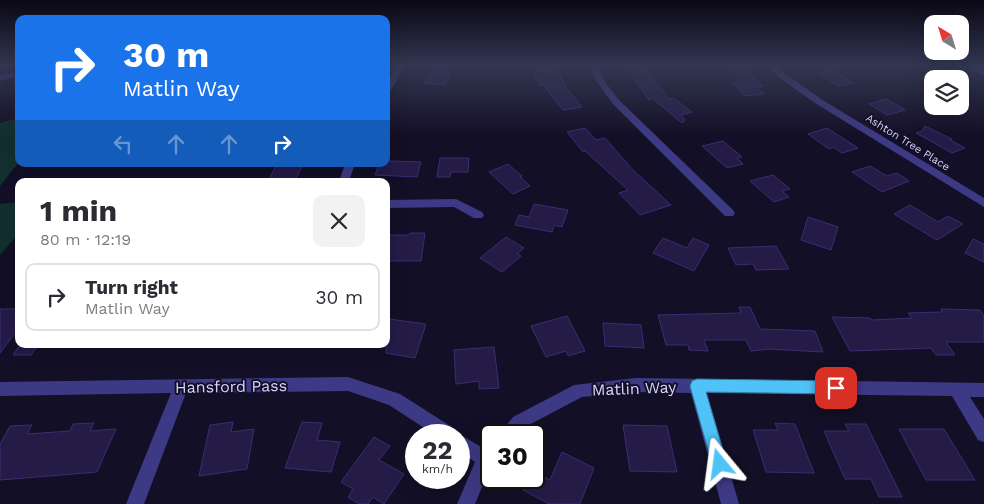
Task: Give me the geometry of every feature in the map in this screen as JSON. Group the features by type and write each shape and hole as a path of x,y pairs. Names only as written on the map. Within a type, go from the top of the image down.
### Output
{"street":[{"path":"606,89 616,102 729,213"},
{"name":"Ashton Tree Place","path":"800,89 984,203"},
{"path":"390,204 456,203 478,215"},
{"name":"Hansford Pass","path":"0,389 348,384 394,399 432,424"},
{"name":"Matlin Way","path":"517,424 580,390 636,385 984,390"},
{"path":"697,386 730,504"},
{"path":"135,504 181,387"},
{"path":"956,389 984,434"},
{"path":"466,504 480,473"}],"green space":[{"path":"15,119 15,167 0,186 0,123"},
{"path":"15,202 15,238 0,255 0,204"}],"building":[{"path":"546,89 567,89 582,107 563,110"},
{"path":"641,89 661,89 669,99 673,98 692,112 681,115 685,120 682,123 652,98 649,100"},
{"path":"738,89 758,89 764,94 745,96"},
{"path":"887,99 905,110 887,115 869,104"},
{"path":"925,126 952,139 950,140 965,148 952,153 916,133 922,131"},
{"path":"585,128 596,140 605,138 632,169 671,205 640,215 619,193 628,190 585,151 583,152 567,132"},
{"path":"827,128 858,148 842,153 833,147 829,149 808,134"},
{"path":"723,141 742,157 737,158 743,164 727,168 702,146"},
{"path":"440,158 469,158 468,172 451,172 450,177 437,177"},
{"path":"390,161 421,162 417,177 375,175 378,167 390,167"},
{"path":"508,164 530,186 513,194 489,172"},
{"path":"870,166 887,176 897,173 909,181 882,192 852,172"},
{"path":"275,167 302,167 296,178 270,178"},
{"path":"773,175 790,189 782,191 789,197 774,202 750,181"},
{"path":"534,204 568,210 562,227 554,225 552,232 515,225 519,215 529,217"},
{"path":"910,205 938,222 948,216 963,224 937,240 894,214"},
{"path":"808,217 838,227 831,250 801,240"},
{"path":"410,233 425,233 421,261 390,261 390,235 409,235"},
{"path":"506,237 524,248 517,254 521,256 502,272 480,258"},
{"path":"663,238 687,248 693,238 709,245 694,271 653,253"},
{"path":"973,239 984,244 984,262 965,253"},
{"path":"776,246 789,269 756,270 753,264 736,265 728,248"},
{"path":"739,307 750,307 760,329 815,331 823,352 769,349 751,351 746,340 704,340 708,351 689,350 688,345 666,345 658,315 741,313"},
{"path":"0,309 15,309 15,333 0,353"},
{"path":"941,309 980,310 984,316 984,342 946,342 955,355 936,355 931,348 850,351 832,317 870,318 872,320 912,318 908,313 942,312"},
{"path":"567,316 585,351 568,356 566,351 546,357 531,326"},
{"path":"390,319 426,324 415,358 386,353 386,348 390,348"},
{"path":"603,323 641,325 644,348 605,346"},
{"path":"494,347 499,388 479,389 479,381 456,384 454,350"},
{"path":"18,348 36,348 31,355 13,355"},
{"path":"233,422 231,432 254,429 247,469 199,476 210,425"},
{"path":"302,422 322,423 317,440 340,442 331,472 285,468"},
{"path":"94,423 90,431 116,429 97,472 0,480 0,444 10,426 32,425 27,434 70,431 73,424"},
{"path":"775,423 795,424 814,473 766,472 753,430 778,430"},
{"path":"845,424 866,424 902,497 879,497 871,479 845,479 824,431 849,431"},
{"path":"623,425 667,426 677,472 630,471"},
{"path":"899,429 944,429 975,480 926,480"},
{"path":"374,437 390,446 379,460 404,474 384,504 373,497 368,504 359,504 348,497 353,489 341,482"},
{"path":"562,452 594,468 580,504 549,504 523,490 545,489 545,478 550,480"}],"route":[{"path":"720,464 697,386 836,388"}]}
